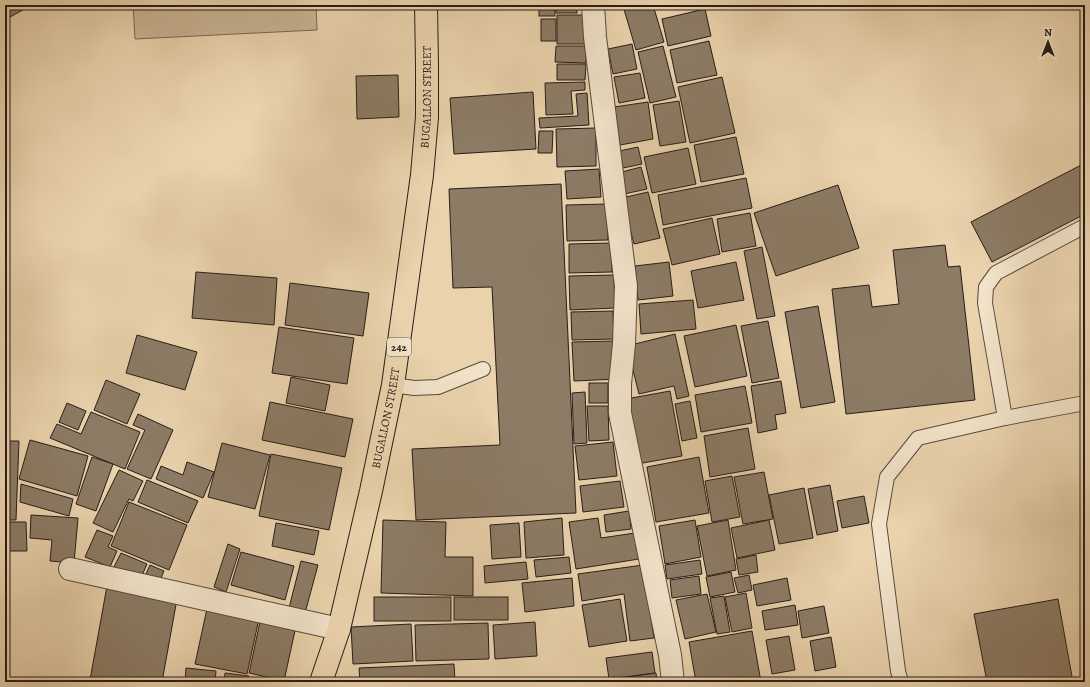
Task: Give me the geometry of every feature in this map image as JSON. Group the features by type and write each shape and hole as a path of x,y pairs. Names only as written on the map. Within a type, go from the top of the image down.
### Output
{"main road":[{"name":"BUGALLON STREET","path":"321,682 339,629 372,491 394,385 422,174 427,117 426,5"}],"street":[{"path":"593,5 595,37 626,286 624,344 620,384 620,413 670,655 673,682"},
{"path":"70,569 339,629"}],"lane":[{"path":"1005,418 985,303 986,287 996,273 1085,226"},
{"path":"394,385 414,388 438,387 483,369"},
{"path":"902,682 898,671 879,524 887,477 918,438 1005,418 1085,403"}],"shaded area":[{"path":"133,5 316,5 317,30 135,39"}],"building":[{"path":"5,5 32,5 10,17 5,9"},
{"path":"539,5 555,5 555,16 539,16"},
{"path":"556,5 577,5 577,13 556,13"},
{"path":"653,5 664,42 636,50 623,6"},
{"path":"705,9 711,36 668,46 662,19"},
{"path":"557,15 584,15 585,44 557,44"},
{"path":"541,19 556,19 556,41 541,41"},
{"path":"709,41 717,75 677,83 670,50"},
{"path":"632,44 637,69 613,74 608,49"},
{"path":"556,46 586,46 586,63 555,62"},
{"path":"663,46 676,97 650,103 638,52"},
{"path":"557,64 586,64 585,80 557,80"},
{"path":"640,73 645,98 619,103 614,77"},
{"path":"398,75 399,117 357,119 356,76"},
{"path":"722,77 735,133 690,143 678,87"},
{"path":"585,82 585,90 571,91 573,114 546,115 545,83"},
{"path":"533,92 536,149 454,154 450,98"},
{"path":"587,93 589,125 540,128 539,118 578,116 576,94"},
{"path":"679,101 686,142 660,146 653,105"},
{"path":"648,102 653,139 620,145 614,107"},
{"path":"596,128 596,166 557,167 556,129"},
{"path":"539,131 553,131 552,153 538,153"},
{"path":"736,137 744,174 701,182 694,145"},
{"path":"638,147 642,164 623,168 619,151"},
{"path":"688,148 696,184 652,193 644,157"},
{"path":"1085,163 1085,214 992,262 971,222"},
{"path":"641,167 647,189 624,194 618,173"},
{"path":"599,169 601,197 567,199 565,171"},
{"path":"746,178 752,208 663,225 658,195"},
{"path":"561,184 576,513 416,520 412,449 500,445 492,287 453,288 449,189"},
{"path":"838,185 859,248 776,276 754,213"},
{"path":"648,192 660,238 634,244 622,198"},
{"path":"607,204 608,240 567,241 566,205"},
{"path":"750,213 756,246 722,252 717,219"},
{"path":"712,218 720,254 672,265 663,229"},
{"path":"612,243 612,272 569,273 569,244"},
{"path":"945,245 948,267 960,266 975,400 846,414 832,289 869,285 872,307 899,304 893,250"},
{"path":"762,247 775,316 757,319 744,251"},
{"path":"669,262 673,296 638,300 635,266"},
{"path":"736,262 744,300 698,308 691,271"},
{"path":"196,272 277,278 274,325 192,318"},
{"path":"614,275 615,308 570,310 569,276"},
{"path":"290,283 369,293 363,336 285,325"},
{"path":"693,300 696,329 641,334 639,304"},
{"path":"818,306 835,402 801,408 785,312"},
{"path":"613,311 614,339 572,340 571,312"},
{"path":"768,321 779,378 752,383 741,326"},
{"path":"736,325 747,376 695,387 684,336"},
{"path":"279,327 354,338 347,384 272,373"},
{"path":"675,334 689,396 677,399 674,386 639,394 627,346"},
{"path":"137,335 197,352 185,390 126,373"},
{"path":"616,341 617,379 574,381 572,342"},
{"path":"291,377 330,385 325,411 286,403"},
{"path":"106,380 140,394 127,424 94,410"},
{"path":"781,381 786,413 775,415 777,429 758,433 751,386"},
{"path":"589,383 608,383 608,403 589,403"},
{"path":"745,386 752,423 701,432 695,395"},
{"path":"670,391 682,456 637,464 626,399"},
{"path":"585,392 587,443 574,444 572,393"},
{"path":"690,401 697,438 682,441 675,404"},
{"path":"270,402 353,419 345,457 262,440"},
{"path":"67,403 86,411 78,430 59,422"},
{"path":"587,406 608,406 609,440 589,441"},
{"path":"91,412 140,432 125,469 50,438 57,424 81,434"},
{"path":"138,414 173,430 151,479 127,469 145,430 133,425"},
{"path":"748,428 755,469 710,477 704,436"},
{"path":"30,440 88,456 77,496 19,479"},
{"path":"5,441 19,441 16,520 5,520"},
{"path":"613,442 617,476 579,480 575,446"},
{"path":"222,443 270,455 255,509 208,497"},
{"path":"271,454 342,468 329,530 259,516"},
{"path":"92,457 113,464 96,511 76,504"},
{"path":"699,457 709,513 656,522 647,467"},
{"path":"187,462 214,472 203,498 156,479 161,466 183,475"},
{"path":"119,470 143,481 133,501 129,499 113,532 93,523"},
{"path":"764,472 773,519 743,524 734,477"},
{"path":"732,476 740,517 712,522 705,481"},
{"path":"147,480 198,501 188,523 138,502"},
{"path":"620,481 624,507 583,512 580,486"},
{"path":"21,484 73,499 69,516 20,502"},
{"path":"830,485 838,531 817,535 808,489"},
{"path":"804,488 813,538 779,544 769,495"},
{"path":"864,496 869,523 842,528 837,501"},
{"path":"129,502 187,525 169,570 111,546"},
{"path":"629,511 631,529 606,532 604,515"},
{"path":"31,515 78,518 74,563 50,561 52,540 30,538"},
{"path":"562,518 564,555 526,558 524,522"},
{"path":"598,518 601,538 635,533 639,559 576,569 569,522"},
{"path":"383,520 446,522 445,557 473,557 473,596 381,593"},
{"path":"695,520 701,557 665,564 659,526"},
{"path":"728,520 736,570 707,576 697,526"},
{"path":"769,520 775,550 737,558 731,528"},
{"path":"5,522 26,522 27,551 5,551"},
{"path":"276,523 319,531 314,555 272,546"},
{"path":"519,523 521,557 492,559 490,525"},
{"path":"97,530 113,536 108,547 117,551 110,567 85,557"},
{"path":"228,544 240,549 226,592 214,587"},
{"path":"241,552 294,566 285,600 231,585"},
{"path":"121,553 147,564 140,580 113,569"},
{"path":"756,555 758,572 739,575 736,559"},
{"path":"569,557 571,573 536,577 534,560"},
{"path":"700,560 702,574 667,579 665,565"},
{"path":"301,561 318,565 305,613 289,608"},
{"path":"526,562 528,579 485,583 484,566"},
{"path":"150,565 164,571 157,587 143,581"},
{"path":"643,565 654,638 630,641 624,594 582,601 578,574"},
{"path":"731,572 735,592 710,597 706,577"},
{"path":"749,575 752,590 738,593 734,578"},
{"path":"699,576 701,594 672,598 670,580"},
{"path":"572,578 574,606 525,612 522,583"},
{"path":"787,578 791,600 757,606 753,585"},
{"path":"107,586 177,599 162,682 102,682 90,680"},
{"path":"746,593 752,628 732,632 725,597"},
{"path":"707,594 716,632 685,639 676,600"},
{"path":"724,596 730,632 717,634 710,598"},
{"path":"374,597 451,597 451,621 374,621"},
{"path":"454,597 508,597 508,620 454,620"},
{"path":"620,599 627,641 589,647 582,605"},
{"path":"1058,599 1073,682 987,682 974,614"},
{"path":"208,604 260,614 247,674 195,664"},
{"path":"795,605 798,625 765,630 762,611"},
{"path":"824,606 829,633 802,638 798,611"},
{"path":"261,617 296,626 284,681 249,673"},
{"path":"535,622 537,656 495,659 493,625"},
{"path":"488,623 489,659 416,661 415,625"},
{"path":"411,624 413,661 353,664 351,627"},
{"path":"752,631 761,682 696,682 689,642"},
{"path":"789,636 795,670 772,674 766,640"},
{"path":"831,637 836,667 815,671 810,641"},
{"path":"652,652 655,673 609,679 606,658"},
{"path":"454,664 455,682 360,682 359,668"},
{"path":"186,668 216,671 215,682 185,682"},
{"path":"225,673 249,676 248,682 224,682"},
{"path":"656,673 657,682 606,682 606,680"},
{"path":"253,678 276,682 252,682"},
{"path":"40,680 53,682 40,682"}]}
